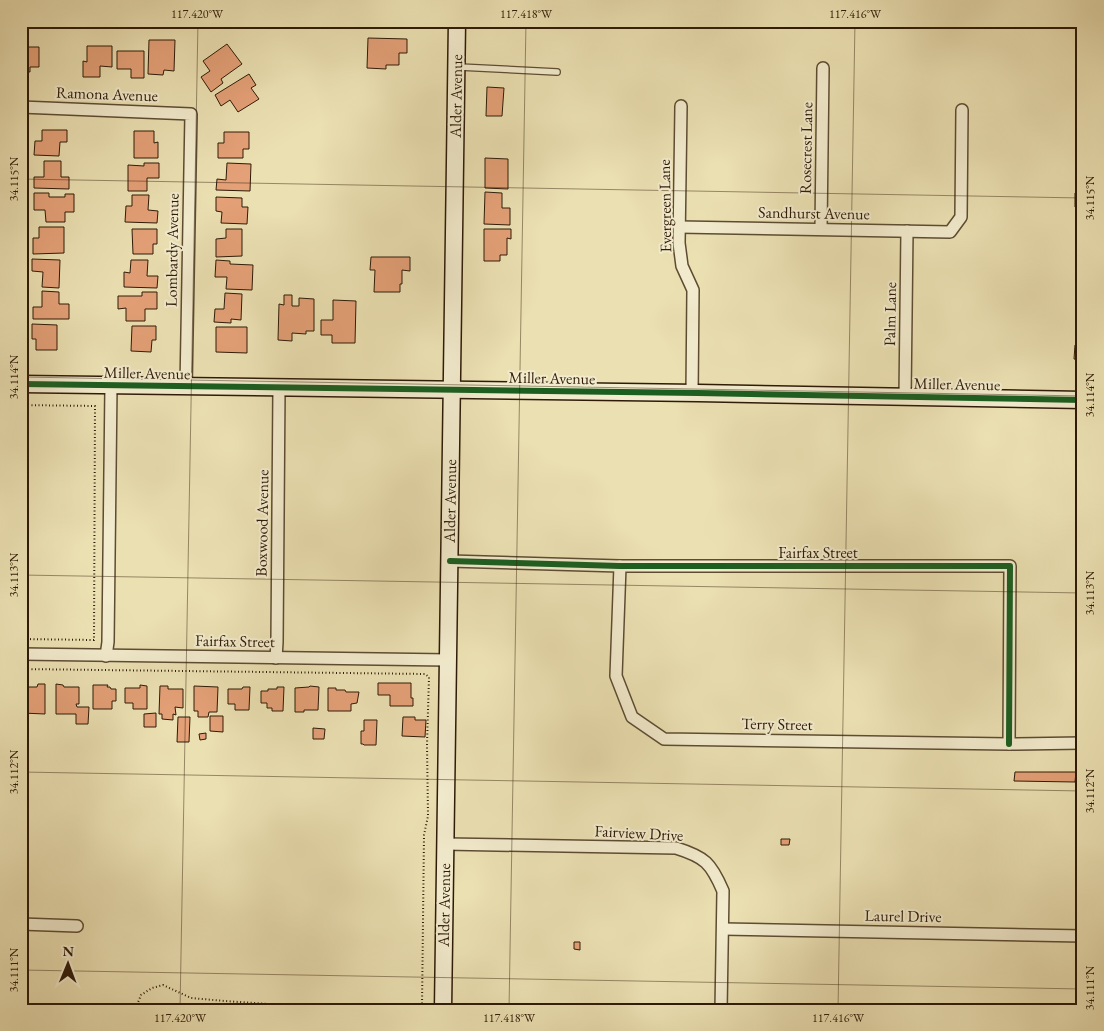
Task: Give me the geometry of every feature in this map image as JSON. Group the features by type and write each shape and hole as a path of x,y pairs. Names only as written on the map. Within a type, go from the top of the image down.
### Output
{"street":[{"name":"Alder Avenue","path":"443,1010 457,21"},
{"name":"Rosecrest Lane","path":"821,229 823,68"},
{"name":"Evergreen Lane","path":"681,106 679,243 682,266 692,290 692,393"},
{"name":"Ramona Avenue","path":"21,107 191,114"},
{"name":"Sandhurst Avenue","path":"679,227 950,232 961,217 962,110"},
{"name":"Lombardy Avenue","path":"186,387 191,114"},
{"name":"Palm Lane","path":"905,397 907,231"},
{"name":"Miller Avenue","path":"21,384 1083,400"},
{"path":"106,656 108,642 111,386"},
{"name":"Boxwood Avenue","path":"276,658 280,388"},
{"name":"Fairfax Street","path":"450,561 620,566 1010,566 1009,744"},
{"name":"Terry Street","path":"620,566 616,676 632,717 664,739 1083,744"},
{"name":"Fairfax Street","path":"21,654 448,660"},
{"name":"Fairview Drive","path":"445,844 676,848 693,853 708,863 715,872 723,891 721,1010"},
{"path":"21,924 77,926"},
{"name":"Laurel Drive","path":"723,929 1083,936"}],"lane":[{"path":"456,67 557,72"}],"path":[{"path":"21,405 95,406 94,640 21,639"},
{"path":"21,669 425,674 429,677 427,744 428,816 424,835 422,1007 297,1006 225,1002 191,998 163,985 152,988 141,995 135,1010"}],"building":[{"path":"368,38 407,39 407,53 399,53 399,65 386,65 386,69 367,68"},
{"path":"149,40 175,40 174,71 164,70 163,75 148,74"},
{"path":"227,44 242,64 221,79 223,83 211,92 201,77 210,71 203,61"},
{"path":"87,46 112,46 112,67 100,66 100,77 83,77 83,61 87,62"},
{"path":"21,47 39,47 39,67 30,67 30,72 21,71"},
{"path":"117,51 144,51 144,78 131,78 131,69 117,69"},
{"path":"249,74 256,85 251,88 259,99 238,112 230,100 221,106 215,95"},
{"path":"487,87 504,88 502,116 486,116"},
{"path":"42,130 67,130 67,142 60,142 59,156 34,155 35,141 42,141"},
{"path":"134,131 154,131 154,143 158,142 158,158 134,158"},
{"path":"224,132 249,132 249,149 243,149 243,158 218,158 218,143 224,143"},
{"path":"485,158 508,159 508,189 485,188"},
{"path":"44,161 61,161 61,177 69,177 69,189 34,188 34,177 44,177"},
{"path":"144,163 159,163 159,178 147,178 147,191 128,191 128,165 144,166"},
{"path":"227,163 251,164 250,191 216,190 217,179 226,180"},
{"path":"485,192 502,193 502,208 510,208 510,225 484,224"},
{"path":"34,193 49,193 49,197 65,197 65,194 74,194 74,212 65,212 65,222 46,222 45,210 34,210"},
{"path":"1075,193 1083,194 1083,207 1075,207"},
{"path":"132,195 149,195 148,210 158,211 157,223 125,222 126,206 132,206"},
{"path":"216,197 242,198 242,207 248,207 247,224 221,223 222,212 216,211"},
{"path":"39,227 64,227 64,253 33,254 33,238 39,238"},
{"path":"132,229 157,229 157,244 153,244 153,254 133,254"},
{"path":"226,229 242,229 242,256 216,257 216,239 226,238"},
{"path":"484,229 511,229 511,239 507,238 507,255 500,255 500,261 484,261"},
{"path":"371,257 410,257 410,271 402,270 400,292 374,292 375,270 370,270"},
{"path":"32,259 60,260 59,288 42,287 43,272 32,271"},
{"path":"131,260 148,260 147,276 158,276 157,288 124,287 124,272 130,273"},
{"path":"216,260 230,261 230,264 253,265 252,290 226,289 227,277 215,277"},
{"path":"42,291 59,292 59,304 69,304 69,319 33,319 33,307 42,307"},
{"path":"142,292 157,292 157,309 145,309 145,321 126,321 126,308 118,309 118,296 142,296"},
{"path":"225,293 242,294 241,320 231,319 231,323 214,322 215,309 224,309"},
{"path":"284,295 292,295 292,306 299,306 299,298 314,299 314,331 306,331 306,334 292,333 292,341 278,340 279,304 284,305"},
{"path":"333,300 356,301 355,343 332,343 332,335 321,335 321,320 333,320"},
{"path":"32,324 57,325 57,350 36,350 36,339 32,339"},
{"path":"132,326 156,326 156,340 152,340 151,352 131,351"},
{"path":"216,327 247,327 247,353 216,352"},
{"path":"1075,345 1083,345 1083,368 1081,368 1081,360 1074,359"},
{"path":"378,683 411,683 413,706 390,706 390,695 378,695"},
{"path":"38,684 45,684 45,714 22,713 22,687 37,687"},
{"path":"56,684 63,685 64,687 79,687 79,704 76,704 77,707 89,707 88,724 76,724 76,714 56,714"},
{"path":"93,685 108,685 107,687 111,689 116,689 116,701 112,701 112,709 93,709"},
{"path":"140,685 147,686 147,709 133,709 133,703 125,703 125,688 140,688"},
{"path":"160,686 168,686 168,689 183,689 183,708 175,707 176,715 173,714 173,720 162,719 162,714 159,714"},
{"path":"194,686 218,687 217,712 209,712 208,717 198,717 198,711 194,711"},
{"path":"243,687 250,687 249,710 235,710 235,704 228,704 228,689 242,689"},
{"path":"277,687 284,687 283,711 272,711 272,708 267,708 267,703 261,703 261,691 277,689"},
{"path":"319,687 318,710 295,712 295,688"},
{"path":"328,688 345,690 346,692 359,692 357,703 351,704 351,711 328,711"},
{"path":"156,713 156,727 144,727 144,714"},
{"path":"210,716 223,716 223,732 210,731"},
{"path":"178,717 190,717 189,742 177,742"},
{"path":"403,717 415,717 415,720 426,720 425,737 402,736"},
{"path":"364,720 377,720 376,745 361,744 361,731 364,731"},
{"path":"313,728 325,729 324,739 313,739"},
{"path":"21,729 28,729 28,740 21,741"},
{"path":"206,733 206,739 200,740 199,734"},
{"path":"1015,772 1076,772 1075,782 1014,781"},
{"path":"781,839 790,839 789,845 781,845"},
{"path":"574,942 580,942 580,950 574,949"}],"cycle path":[{"path":"21,384 1083,400"},
{"path":"450,561 620,566 1010,566 1009,744"}]}
